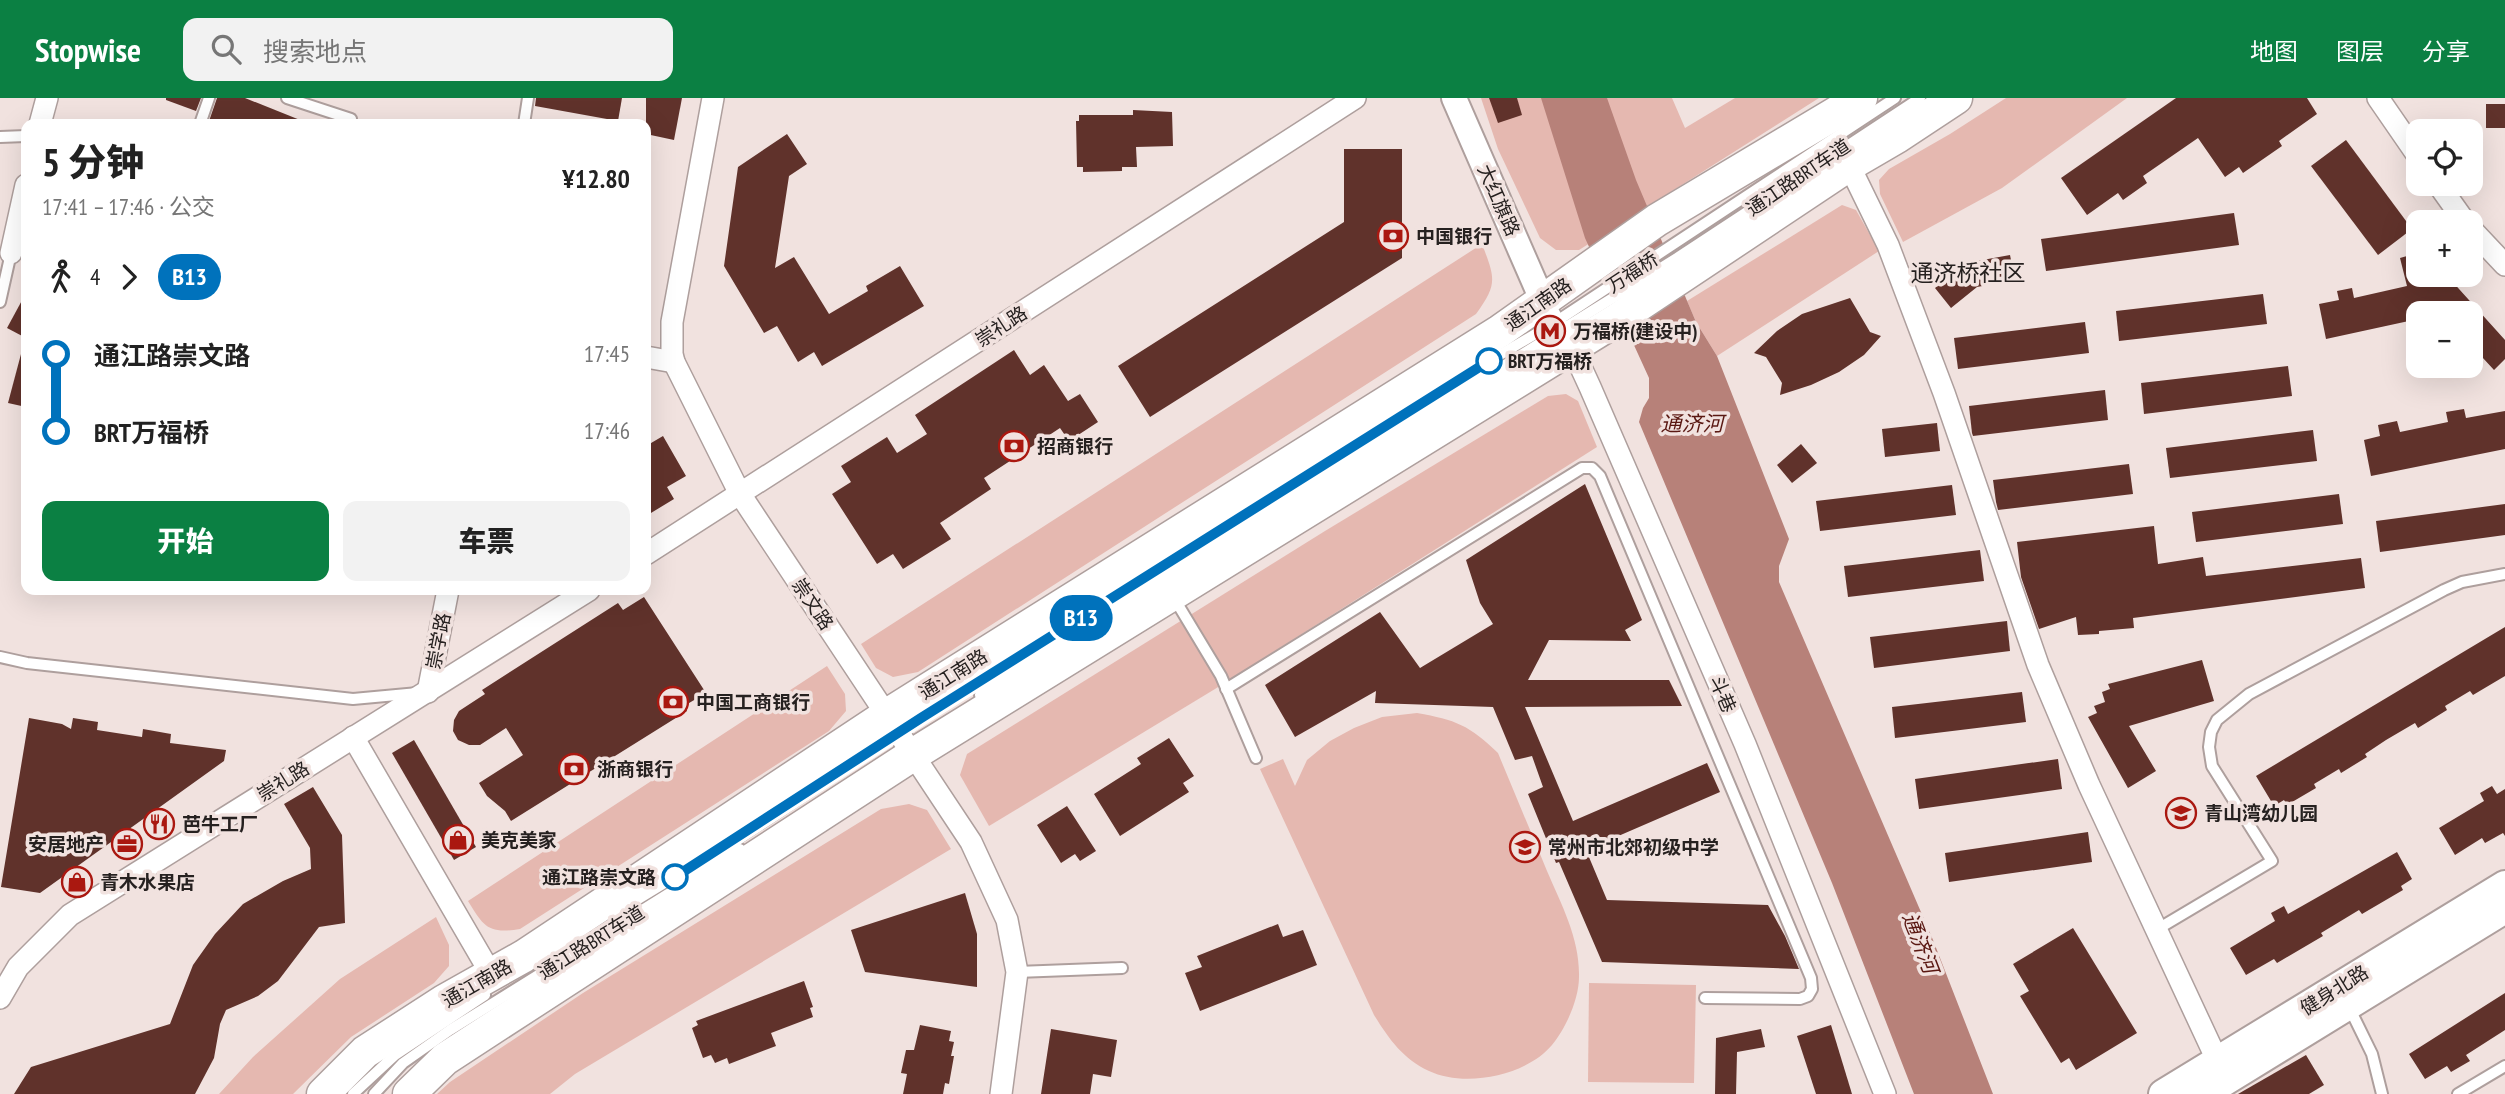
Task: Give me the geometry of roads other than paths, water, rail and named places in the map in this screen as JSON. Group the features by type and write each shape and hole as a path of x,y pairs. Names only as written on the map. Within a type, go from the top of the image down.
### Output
{"main road":[{"path":"1665,233 1783,144 1860,98"},
{"path":"1680,268 1897,137 1956,98"},
{"name":"万福桥","path":"1592,266 1665,233"},
{"name":"通江南路","path":"323,1094 365,1052 444,1001 903,738 1173,595 1557,326 1592,266"},
{"name":"万福桥","path":"1602,309 1680,268"},
{"name":"通江南路","path":"409,1094 445,1059 903,738 1557,326 1602,309"},
{"name":"健身北路","path":"2204,1094 2505,885"},
{"name":"健身北路","path":"2163,1094 2505,909"}],"street":[{"path":"41,119 47,98"},
{"name":"崇文路","path":"713,98 672,322 674,362 740,494 971,842 1007,920 1017,972 1001,1094"},
{"name":"崇礼路","path":"651,551 1355,98"},
{"name":"大红旗路","path":"1454,98 1557,326"},
{"path":"2378,98 2406,139"},
{"path":"1849,165 1888,245 1944,393 2038,665 2089,785 2218,1062"},
{"path":"13,253 21,211"},
{"path":"2483,240 2502,257"},
{"name":"斗巷","path":"1557,326 1745,744 1885,1094"},
{"path":"651,358 674,362"},
{"name":"崇学路","path":"428,692 447,595"},
{"name":"崇礼路","path":"0,998 18,967 70,915 581,595"},
{"path":"353,737 491,974"}],"lane":[{"path":"202,119 209,98"},
{"path":"288,98 351,119"},
{"path":"525,119 527,98"},
{"name":"通江路BRT车道","path":"1665,233 1824,145 1895,98"},
{"name":"通江路BRT车道","path":"1680,268 1920,98"},
{"path":"0,137 21,136"},
{"path":"1783,144 1824,145"},
{"name":"万福桥","path":"1602,309 1665,233"},
{"path":"0,302 13,253"},
{"path":"964,705 1557,326"},
{"path":"1226,689 1582,468 1592,468 1600,476 1811,978 1812,989 1808,996 1800,999 1705,998"},
{"path":"2156,930 2272,860 2212,766 2209,747 2211,732 2217,720 2249,695 2444,590 2462,582 2505,574"},
{"path":"1173,595 1221,676 1255,758"},
{"path":"0,657 27,663 353,699 428,692"},
{"name":"通江路BRT车道","path":"353,1094 403,1050 542,958 903,738"},
{"name":"通江路BRT车道","path":"374,1094 403,1063 450,1030 849,779"},
{"path":"1017,972 1122,968"},
{"path":"2344,996 2372,1054 2382,1094"},
{"path":"403,1050 444,1001"},
{"path":"2458,1094 2505,1066"}],"water":[{"name":"通济河","path":"1541,98 1607,98 1636,180 1696,322 1717,356 1789,539 1779,566 1779,582 1933,940 1993,1094 1914,1094 1832,883 1639,422 1649,398 1649,378 1585,238"}],"place":[{"name":"中国银行","path":"1393,236"},
{"name":"万福桥(建设中)","path":"1550,331"},
{"name":"BRT万福桥","path":"1489,361"},
{"name":"招商银行","path":"1014,446"},
{"name":"中国工商银行","path":"673,702"},
{"name":"浙商银行","path":"574,769"},
{"name":"青山湾幼儿园","path":"2181,813"},
{"name":"芭牛工厂","path":"159,824"},
{"name":"美克美家","path":"458,840"},
{"name":"安居地产","path":"127,844"},
{"name":"常州市北郊初级中学","path":"1525,847"},
{"name":"通江路崇文路","path":"675,877"},
{"name":"青木水果店","path":"77,882"}],"district":[{"name":"通济桥社区","path":"1968,273"}]}
